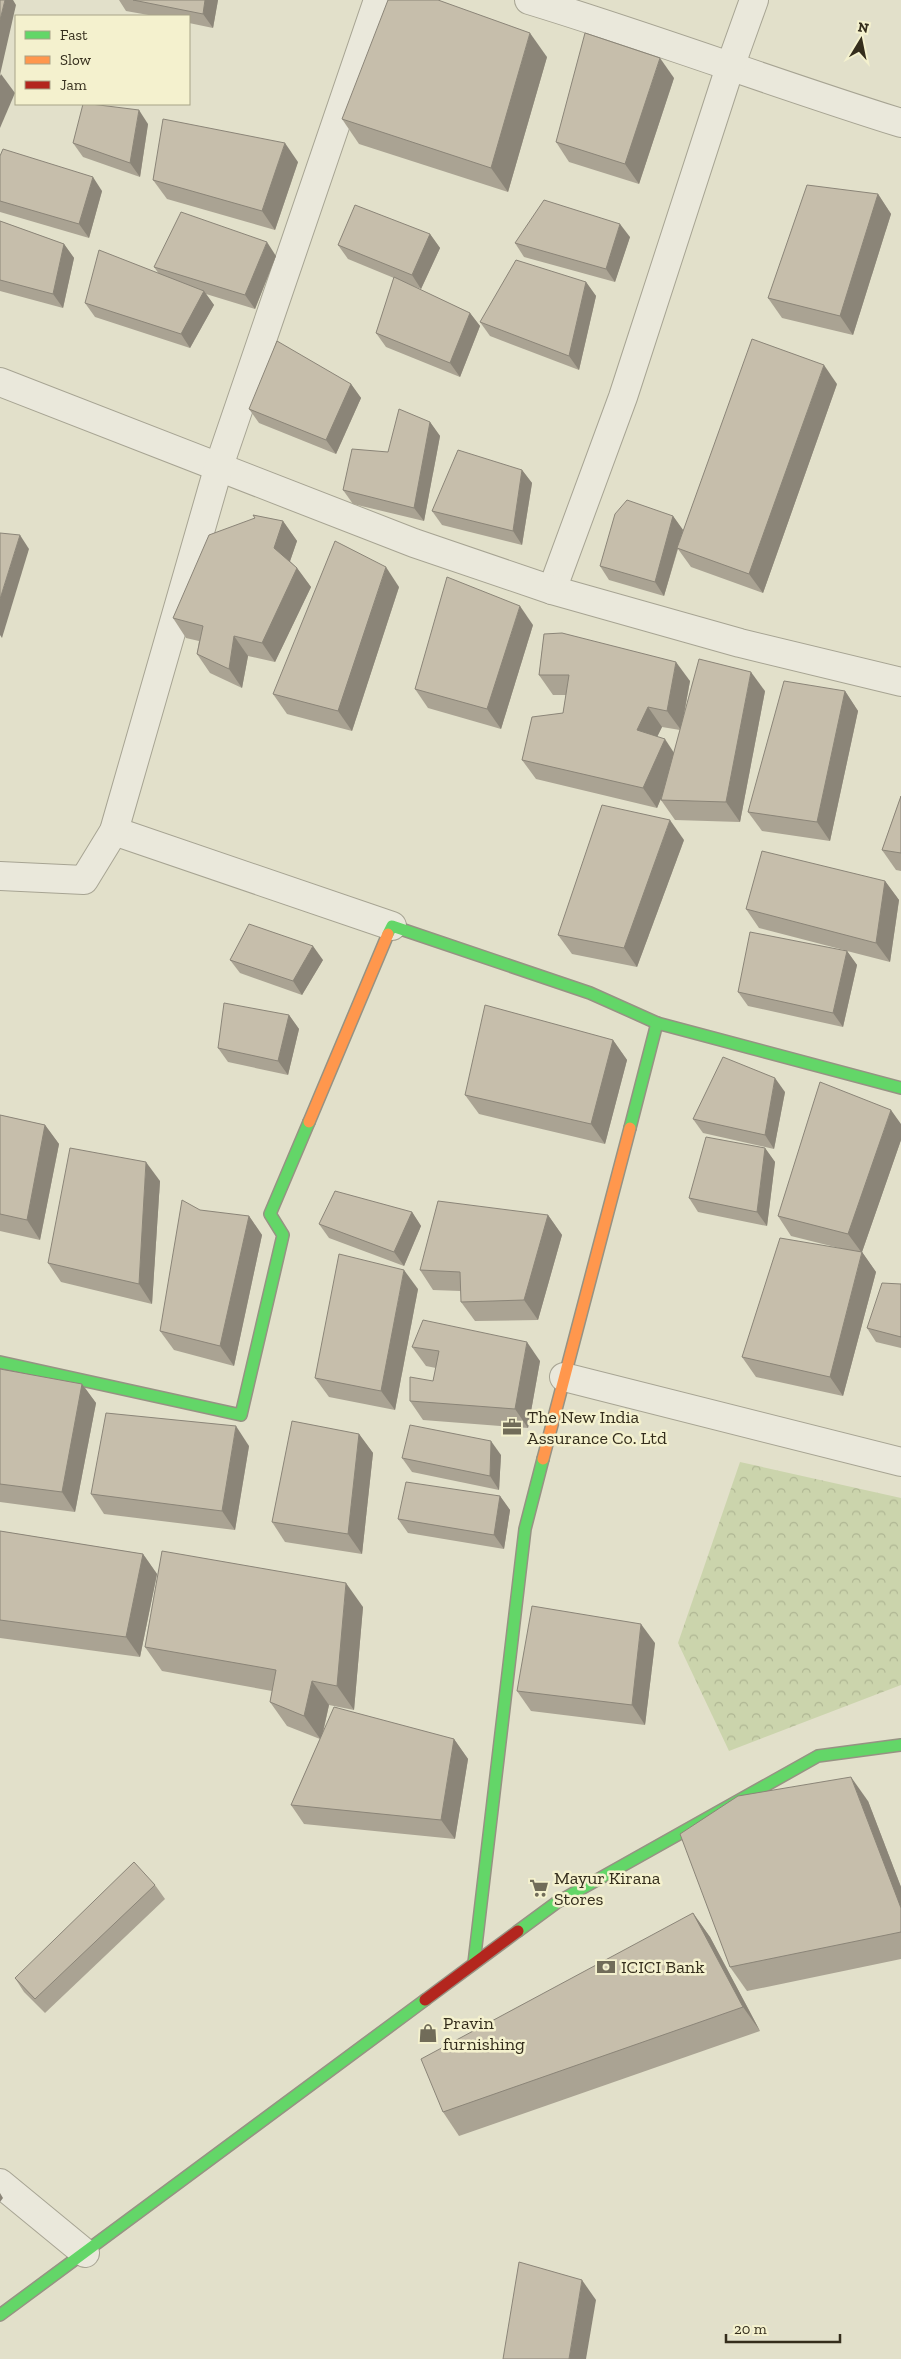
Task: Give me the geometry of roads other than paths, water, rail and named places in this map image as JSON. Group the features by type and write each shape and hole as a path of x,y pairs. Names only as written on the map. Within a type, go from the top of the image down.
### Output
{"main road":[{"path":"0,1362 241,1415 283,1234 270,1214 392,926 590,994 657,1023 901,1088"},
{"path":"474,1963 525,1529 657,1023"},
{"path":"0,2315 556,1903 818,1756 901,1745"}],"street":[{"path":"0,876 84,880 114,831 218,469 378,0"},
{"path":"529,0 616,26 730,67 901,122"},
{"path":"552,590 623,397 730,67 754,0"},
{"path":"0,382 218,469 414,543 552,590 740,643 901,682"},
{"path":"114,831 392,926"},
{"path":"564,1377 901,1462"},
{"path":"0,2183 85,2253"}],"place":[{"name":"The New India Assurance Co. Ltd","path":"512,1427"},
{"name":"Mayur Kirana Stores","path":"539,1888"},
{"name":"ICICI Bank","path":"606,1967"},
{"name":"Pravin furnishing","path":"428,2033"}]}
